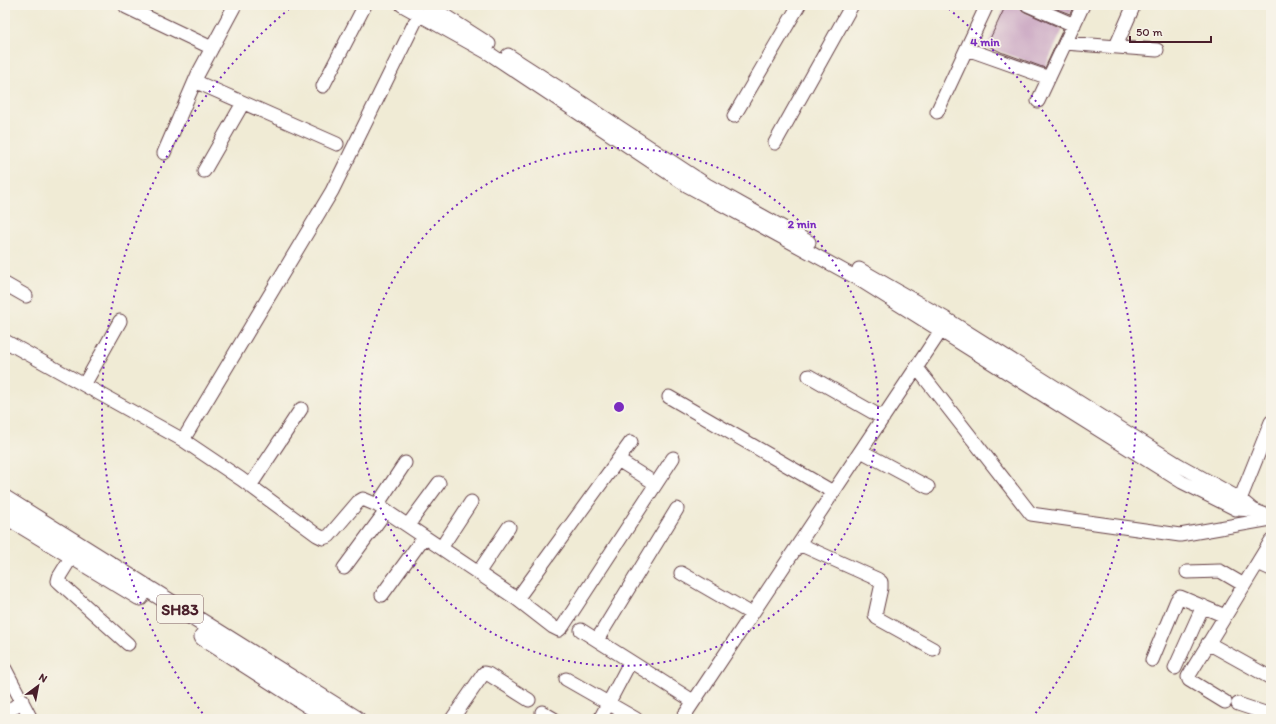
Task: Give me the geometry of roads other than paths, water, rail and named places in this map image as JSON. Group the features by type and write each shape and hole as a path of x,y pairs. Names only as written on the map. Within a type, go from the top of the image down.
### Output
{"main road":[{"name":"SH83","path":"5,499 331,719"},
{"name":"SH83","path":"5,515 72,556 154,599 356,719"}],"street":[{"path":"164,153 196,80 235,5"},
{"path":"323,86 366,5"},
{"path":"402,5 423,9 584,104 708,185 891,287 944,325 1179,465 1238,504 1271,518"},
{"path":"734,116 799,5"},
{"path":"775,143 852,5"},
{"path":"937,112 988,5"},
{"path":"1028,5 1074,25"},
{"path":"1038,102 1083,5"},
{"path":"1116,46 1134,5"},
{"path":"126,7 212,48"},
{"path":"183,440 332,191 423,9"},
{"path":"1065,43 1157,50"},
{"path":"967,50 1049,78"},
{"path":"196,80 200,84 337,144"},
{"path":"204,171 243,103"},
{"path":"5,284 26,296"},
{"path":"84,385 120,321"},
{"path":"682,719 917,368 944,325"},
{"path":"5,341 183,440 250,486 317,536 323,538 329,536 358,502 363,499 381,508 408,525 517,599 559,630 673,458"},
{"path":"917,368 1031,514 1180,535 1271,518"},
{"path":"810,376 883,418"},
{"path":"669,397 833,492"},
{"path":"250,486 301,408"},
{"path":"1238,504 1271,422"},
{"path":"517,599 632,442"},
{"path":"861,452 928,487"},
{"path":"618,460 656,484"},
{"path":"344,568 381,508 405,463"},
{"path":"408,525 439,483"},
{"path":"441,548 471,502"},
{"path":"597,640 678,509"},
{"path":"478,573 509,527"},
{"path":"382,594 424,537"},
{"path":"1225,702 1189,680 1188,677 1271,541"},
{"path":"799,544 881,582 875,615 877,618 933,649"},
{"path":"72,556 58,581 128,644"},
{"path":"1258,563 1271,569"},
{"path":"1187,572 1220,571 1244,585"},
{"path":"681,573 752,614"},
{"path":"1152,660 1180,597 1225,616"},
{"path":"1175,668 1203,606"},
{"path":"581,630 693,702"},
{"path":"1208,643 1271,678"},
{"path":"600,719 627,668"},
{"path":"5,669 31,719"},
{"path":"452,719 484,673 488,674 529,700"},
{"path":"566,680 636,719"},
{"path":"5,715 22,700"},
{"path":"1238,704 1271,715"},
{"path":"542,712 554,719"}]}
